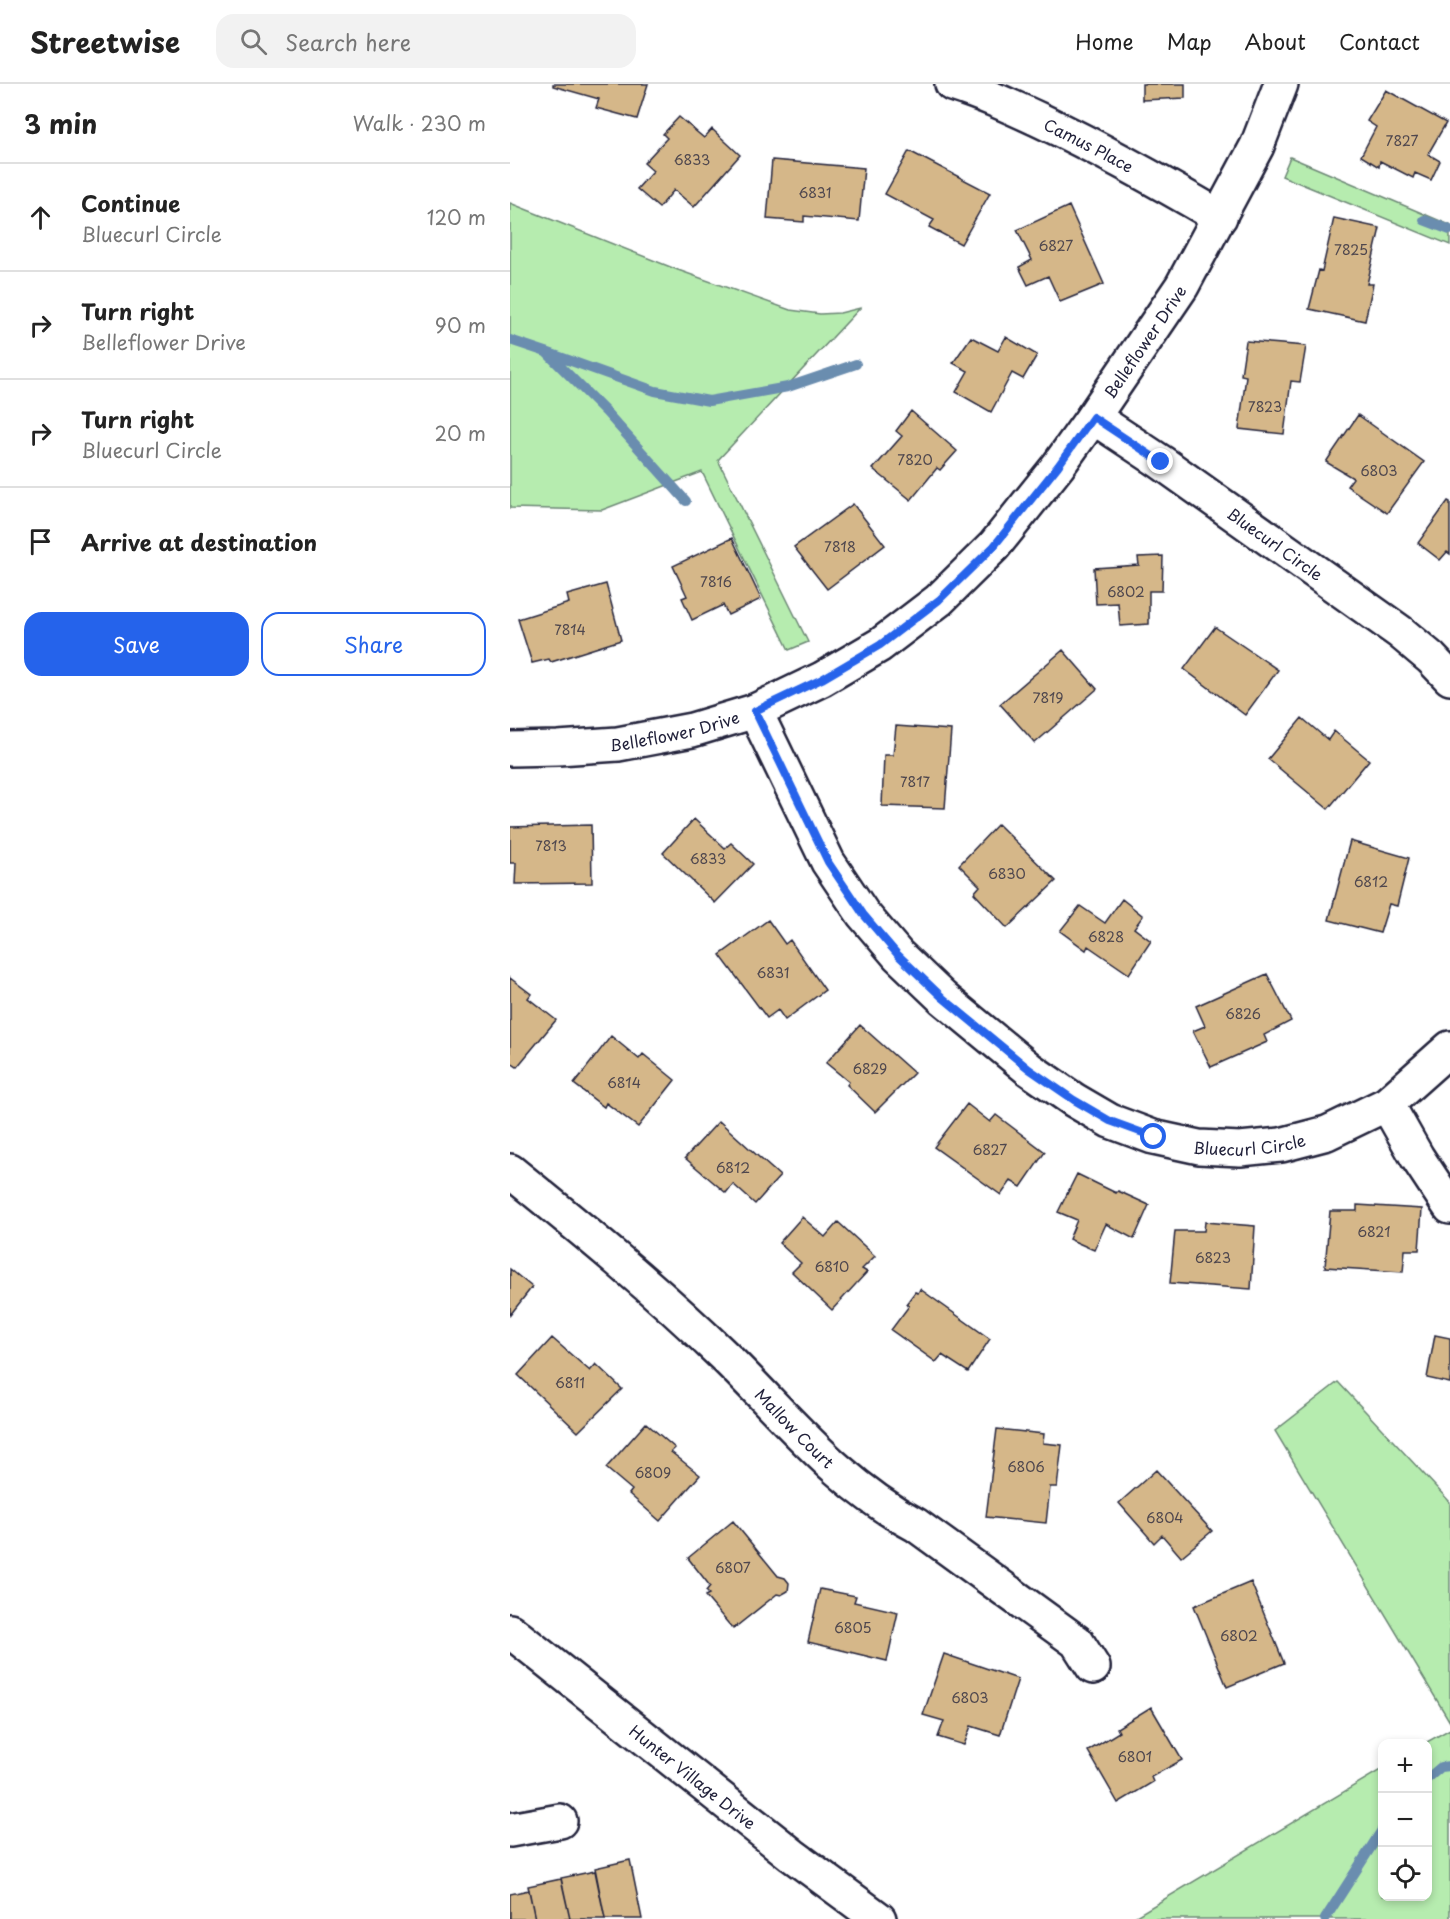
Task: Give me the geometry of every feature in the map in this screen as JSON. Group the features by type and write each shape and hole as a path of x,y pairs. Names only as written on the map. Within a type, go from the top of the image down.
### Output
{"street":[{"name":"Camus Place","path":"952,84 982,93 1076,138 1148,174 1220,217"},
{"name":"Belleflower Drive","path":"510,749 618,744 692,730 755,711 822,679 880,645 939,600 994,546 1058,466 1182,286 1257,146 1281,84"},
{"name":"Bluecurl Circle","path":"1093,417 1161,462 1400,632 1431,658 1450,678"},
{"name":"Bluecurl Circle","path":"755,711 828,862 863,914 898,955 943,998 1029,1069 1110,1121 1154,1137 1199,1147 1240,1149 1281,1145 1327,1133 1387,1104 1450,1048"},
{"path":"1387,1104 1450,1207"},
{"name":"Mallow Court","path":"510,1171 622,1262 724,1356 800,1436 853,1484 901,1518 916,1525 1077,1642 1093,1667"},
{"name":"Hunter Village Drive","path":"510,1631 792,1855 879,1919"},
{"path":"510,1830 560,1821"}],"green space":[{"path":"1290,157 1450,225 1450,245 1282,176"},
{"path":"510,203 678,270 790,310 820,314 840,313 860,308 718,460 808,642 789,650 702,472 602,510 510,508"},
{"path":"1338,1382 1450,1502 1450,1722 1275,1431"},
{"path":"1450,1729 1450,1919 1131,1919 1378,1771 1378,1901 1432,1901 1432,1739"}],"building":[{"path":"553,84 648,84 637,119 596,108 599,99 553,86"},
{"path":"1142,84 1185,84 1185,98 1142,100"},
{"path":"1386,90 1446,123 1428,154 1440,161 1431,180 1415,173 1413,178 1380,161 1379,167 1361,156 1376,127 1367,121"},
{"path":"679,117 704,138 712,129 740,155 694,207 674,190 659,208 637,189 653,171 644,163 667,138 663,134"},
{"path":"909,151 990,193 961,244 929,227 934,220 885,194"},
{"path":"772,160 864,168 859,221 804,216 804,222 767,219"},
{"path":"1069,206 1104,284 1060,302 1048,276 1028,285 1019,267 1032,260 1017,230"},
{"path":"1334,218 1380,228 1367,284 1373,284 1365,321 1309,309 1319,270 1322,271"},
{"path":"971,337 998,351 1006,337 1037,355 1023,379 1012,373 991,412 956,392 968,371 953,363"},
{"path":"1246,341 1306,346 1300,382 1291,381 1284,434 1239,429 1246,376 1241,375"},
{"path":"911,411 957,451 940,470 937,468 911,500 873,469 902,436 896,431"},
{"path":"1358,415 1424,462 1387,513 1347,486 1353,478 1326,462"},
{"path":"1448,501 1450,502 1450,554 1447,552 1440,560 1418,543"},
{"path":"853,504 885,545 827,589 794,547"},
{"path":"732,538 761,599 728,615 723,605 692,620 682,598 687,596 673,566"},
{"path":"1163,556 1162,591 1149,591 1149,624 1120,626 1118,603 1096,604 1094,568 1139,565 1138,557"},
{"path":"606,584 621,640 551,662 549,659 532,663 518,619 569,603 567,595"},
{"path":"1215,627 1278,670 1245,715 1184,669"},
{"path":"1063,650 1097,689 1035,743 1000,704"},
{"path":"1302,718 1328,740 1334,731 1369,760 1328,809 1268,759"},
{"path":"896,726 951,730 945,808 882,806 884,755 893,755"},
{"path":"694,819 725,848 731,843 753,864 715,903 663,853"},
{"path":"998,824 1056,881 1007,928 974,893 980,886 959,865"},
{"path":"591,825 592,883 515,884 516,863 510,863 510,827"},
{"path":"1350,841 1409,858 1397,906 1389,904 1380,933 1329,920"},
{"path":"1122,899 1143,916 1134,928 1151,941 1129,974 1088,946 1086,950 1060,931 1080,906 1105,923"},
{"path":"768,920 785,944 790,940 825,990 785,1020 778,1010 767,1018 720,955"},
{"path":"1267,974 1291,1021 1264,1035 1267,1042 1211,1067 1193,1031 1205,1026 1196,1006"},
{"path":"510,978 531,994 528,998 556,1020 517,1067 510,1062"},
{"path":"860,1025 914,1073 875,1112 847,1085 849,1082 826,1063"},
{"path":"611,1036 639,1059 643,1054 675,1080 638,1127 606,1103 604,1107 574,1084"},
{"path":"967,1104 990,1122 996,1115 1045,1152 1021,1187 1011,1181 1001,1195 934,1147"},
{"path":"719,1121 780,1176 755,1204 733,1184 726,1193 685,1158"},
{"path":"1077,1174 1116,1193 1118,1191 1149,1205 1134,1239 1106,1224 1094,1250 1069,1239 1077,1220 1058,1212"},
{"path":"1357,1205 1422,1209 1419,1250 1405,1250 1403,1272 1325,1267 1330,1211 1357,1211"},
{"path":"802,1217 825,1237 838,1222 875,1256 862,1269 867,1272 832,1310 792,1272 801,1263 779,1243"},
{"path":"1205,1222 1255,1226 1251,1289 1170,1283 1175,1231 1204,1231"},
{"path":"510,1269 532,1287 510,1315"},
{"path":"920,1289 990,1339 968,1372 942,1355 936,1362 891,1330 909,1306 906,1304"},
{"path":"1435,1335 1450,1338 1450,1383 1427,1378"},
{"path":"552,1338 590,1371 596,1364 622,1389 578,1432 518,1375"},
{"path":"646,1423 675,1448 671,1452 700,1475 660,1521 629,1494 632,1490 606,1468"},
{"path":"997,1429 1044,1434 1043,1443 1062,1445 1057,1487 1050,1487 1046,1523 986,1517"},
{"path":"1156,1470 1212,1531 1181,1557 1162,1535 1154,1543 1119,1503"},
{"path":"733,1521 778,1576 785,1578 789,1583 788,1591 781,1595 777,1594 733,1629 705,1596 709,1594 706,1591 710,1586 688,1558"},
{"path":"1251,1582 1284,1663 1227,1687 1194,1606"},
{"path":"820,1589 856,1596 854,1602 898,1612 887,1661 808,1642"},
{"path":"944,1654 1018,1679 1000,1735 971,1726 964,1745 938,1737 944,1721 923,1715"},
{"path":"1151,1707 1182,1760 1151,1777 1153,1782 1118,1803 1088,1751 1119,1732 1117,1728"},
{"path":"630,1860 642,1919 605,1919 595,1868"},
{"path":"595,1871 605,1919 570,1919 561,1878"},
{"path":"561,1879 570,1919 535,1919 528,1886"},
{"path":"529,1890 535,1919 510,1919 510,1894"}],"waterway":[{"path":"1424,220 1450,230"},
{"path":"510,340 546,352 606,412 686,501"},
{"path":"546,352 655,391 709,401 788,387 856,364"},
{"path":"1432,1775 1441,1767 1450,1766"},
{"path":"1325,1919 1378,1836"}],"route":[{"path":"1154,1137 1110,1121 1029,1069 943,998 898,955 863,914 828,862 755,711 822,679 880,645 939,600 994,546 1058,466 1093,417 1161,462"}]}
